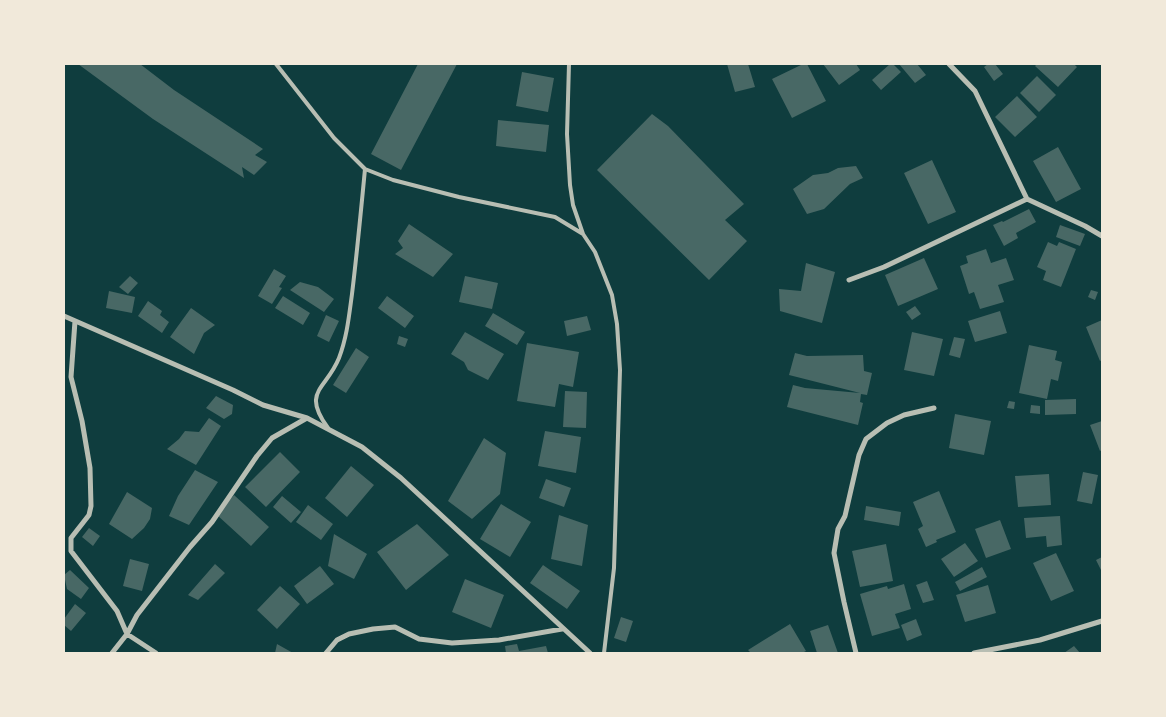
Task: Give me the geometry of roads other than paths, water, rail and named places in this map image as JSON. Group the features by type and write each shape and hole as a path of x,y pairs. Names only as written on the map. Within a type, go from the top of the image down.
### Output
{"street":[{"path":"949,64 974,91 1027,199 1102,236"},
{"path":"849,280 884,267 1027,199"},
{"path":"64,316 263,405 307,418 372,454 401,478 590,653"},
{"path":"75,321 71,377 82,421 90,468 91,506 90,515 71,538 71,551 117,611 127,634 156,653"},
{"path":"856,653 834,553 838,529 845,516 859,455 866,439 887,423 904,415 934,408"},
{"path":"112,653 127,634 137,615 212,522 257,456 272,438 307,418"},
{"path":"974,653 1040,640 1102,621"},
{"path":"326,653 336,640 349,634 373,629 395,627 419,639 452,644 499,640 562,629"}],"lane":[{"path":"276,64 334,138 365,169 393,180 555,218 583,234"},
{"path":"569,64 567,134 572,205 583,234 595,252 612,295 617,324 620,370 614,568 604,653"},
{"path":"328,428 315,403 319,389 338,360 346,339 365,169"}]}
